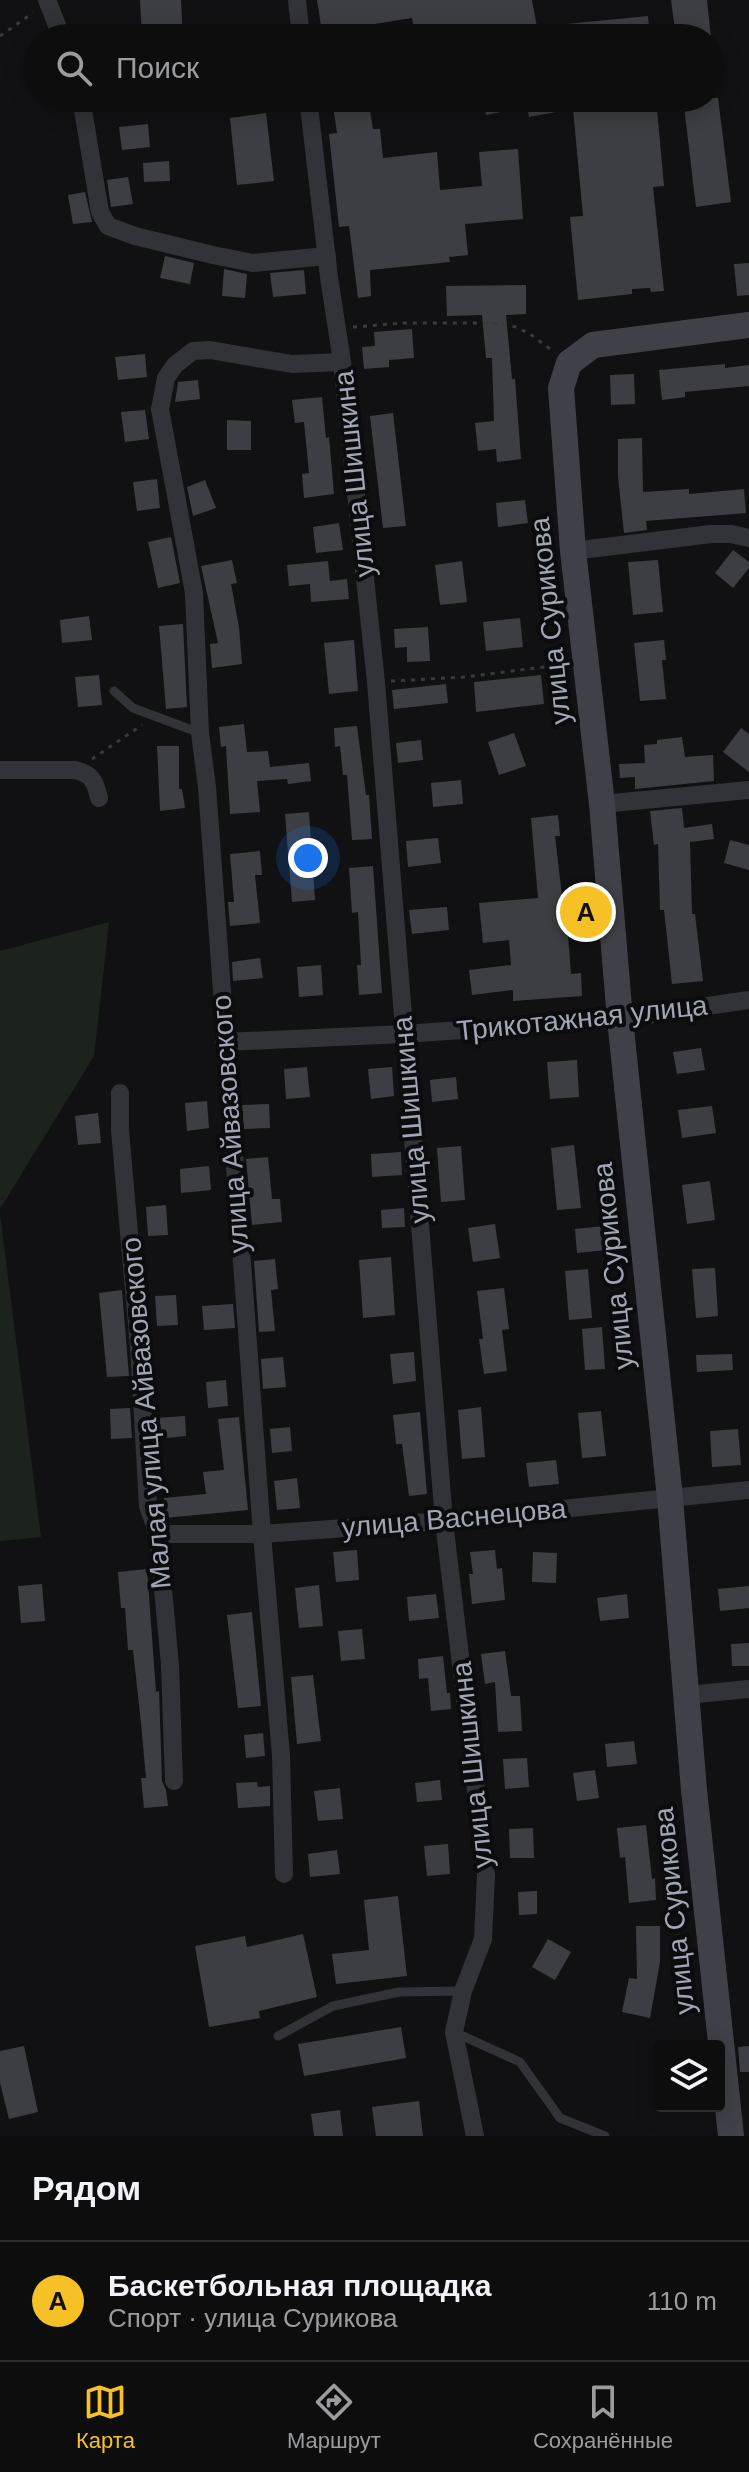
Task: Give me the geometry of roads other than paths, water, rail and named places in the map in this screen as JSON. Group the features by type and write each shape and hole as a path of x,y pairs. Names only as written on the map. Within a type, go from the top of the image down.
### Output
{"street":[{"path":"47,0 56,24"},
{"path":"297,0 300,24"},
{"path":"83,112 100,212 108,226 135,236 253,263 327,256"},
{"name":"улица Шишкина","path":"310,112 342,362 376,682 444,1521 486,1875 483,1939 463,1991 454,2032 475,2136"},
{"name":"улица Сурикова","path":"731,2136 697,1821 670,1498 620,1019 602,804 573,551 565,376 593,345 749,325"},
{"name":"улица Айвазовского","path":"284,1874 281,1756 224,1042 207,787 200,733 194,593 160,409 166,378 175,365 193,351 210,350 292,364 342,362"},
{"path":"573,551 711,534 749,538"},
{"path":"0,770 75,770 87,773 95,782 99,798"},
{"path":"602,804 749,790"},
{"name":"Трикотажная улица","path":"224,1042 404,1034 620,1019 749,1000"},
{"name":"Малая улица Айвазовского","path":"120,1093 120,1130 139,1347 148,1506 158,1534 170,1665 174,1781"},
{"name":"улица Васнецова","path":"158,1534 262,1534 444,1521 749,1490"},
{"path":"687,1695 749,1689"}],"lane":[{"path":"114,691 133,708 200,733"},
{"path":"278,2036 333,2006 399,1992 463,1991"},
{"path":"454,2032 520,2062 560,2118 605,2136"}],"place":[{"name":"Баскетбольная площадка","path":"586,912"}]}
